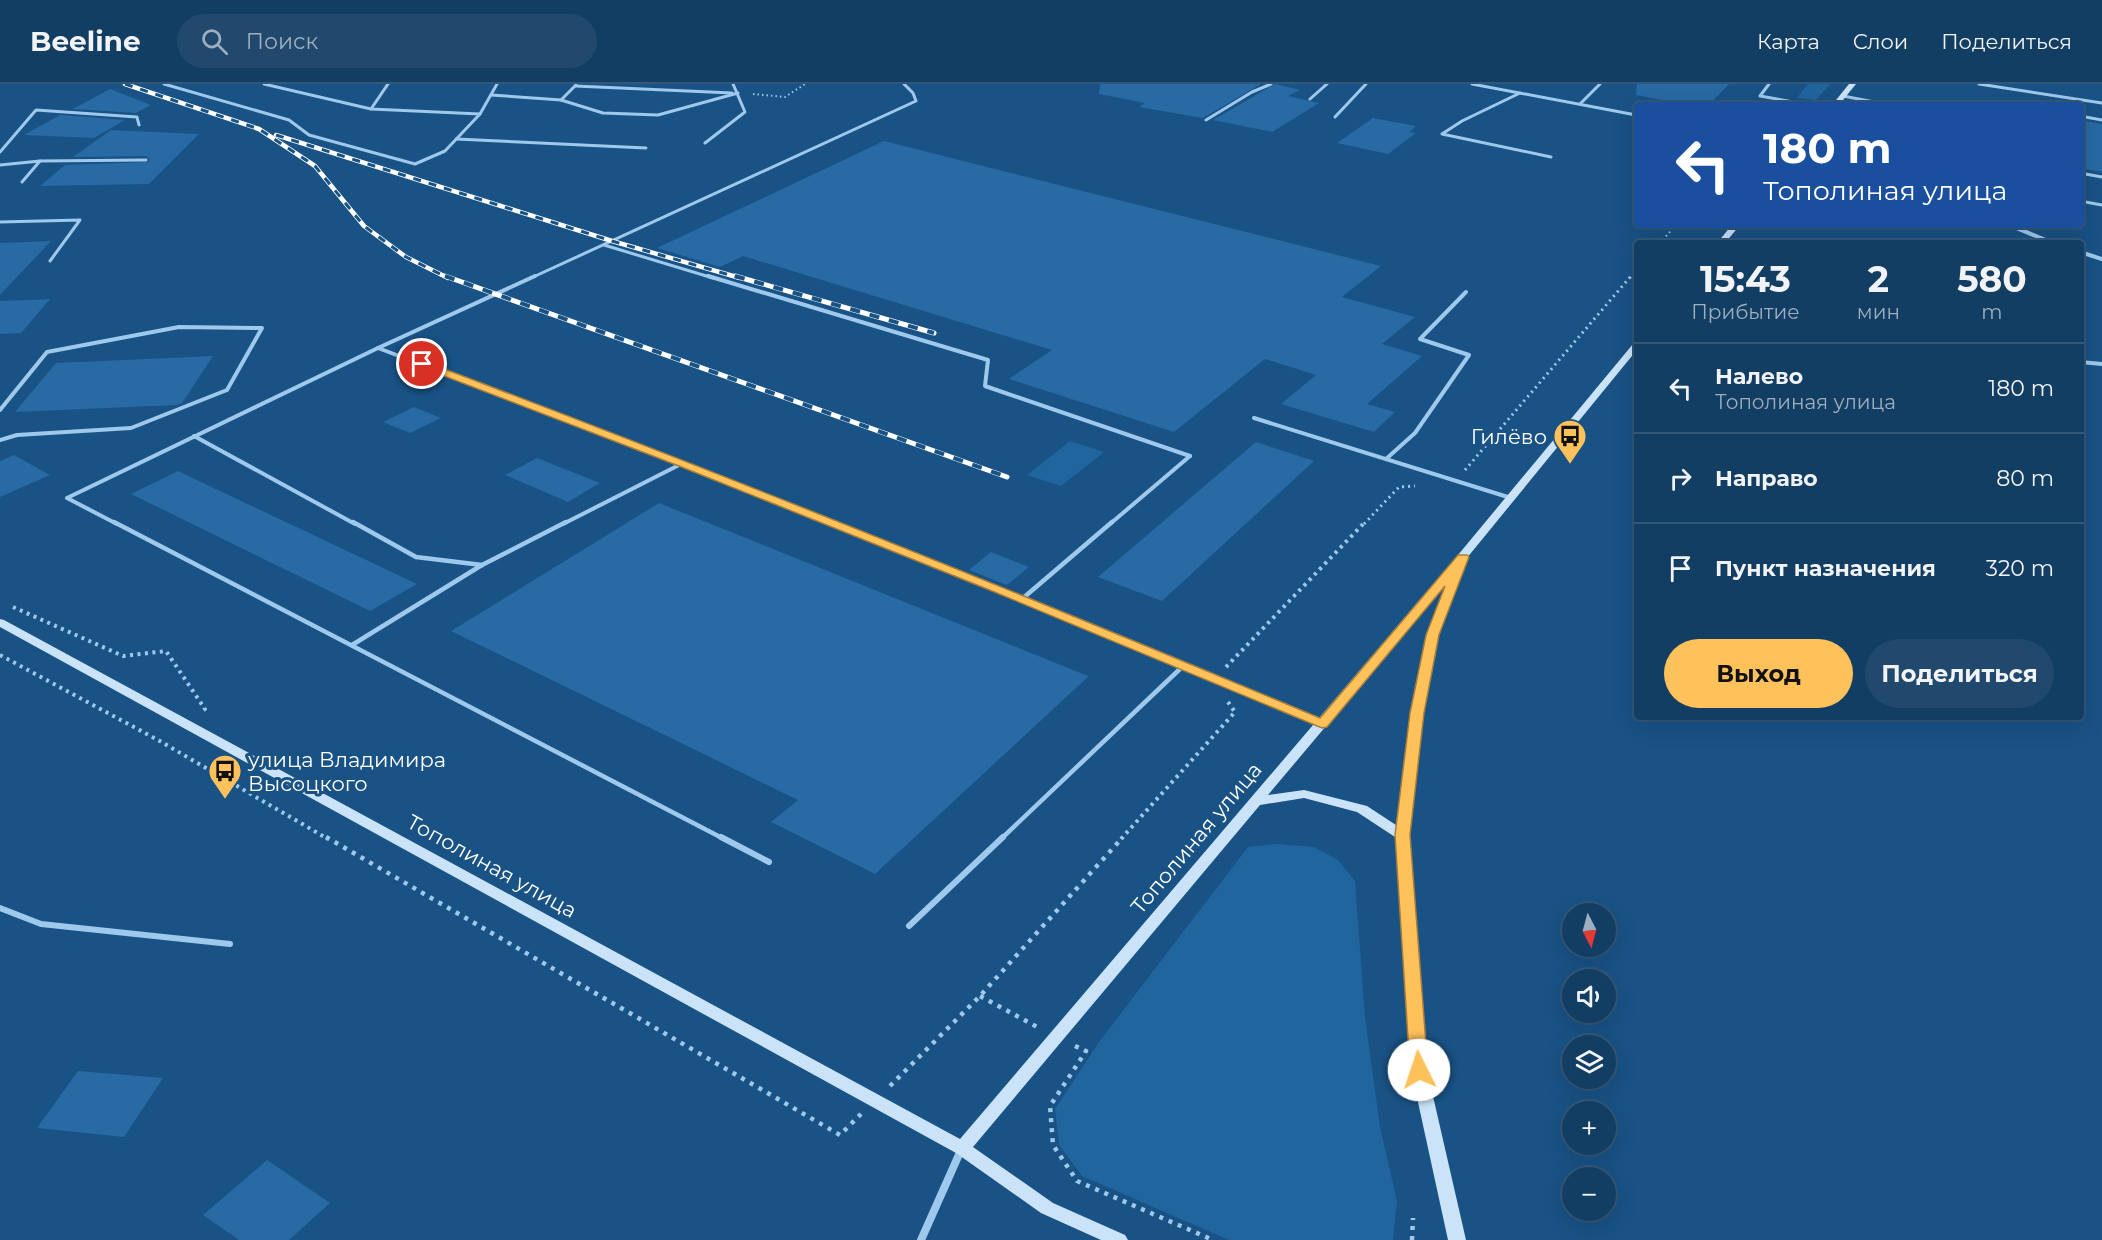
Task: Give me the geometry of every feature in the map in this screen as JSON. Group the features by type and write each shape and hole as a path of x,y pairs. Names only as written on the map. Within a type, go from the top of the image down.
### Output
{"main road":[{"path":"1838,102 1853,84"},
{"path":"1724,240 1734,228"},
{"name":"Тополиная улица","path":"962,1148 1258,801 1634,348"},
{"path":"1457,1240 1419,1070 1402,835 1417,713 1432,635 1462,557"},
{"name":"Тополиная улица","path":"0,622 962,1148 1047,1208 1119,1240"},
{"path":"1258,801 1304,794 1362,809 1402,835"}],"street":[{"path":"2016,228 2046,240"},
{"path":"2084,253 2102,259"},
{"path":"921,1240 962,1148"}],"lane":[{"path":"164,84 290,120 309,135 416,164 445,152 480,114 497,84"},
{"path":"264,84 371,109 480,114"},
{"path":"371,109 388,84"},
{"path":"705,143 745,112 733,84"},
{"path":"769,862 67,498 378,348 916,101 914,93 904,84"},
{"path":"1206,120 1252,92 1271,84"},
{"path":"1310,99 1327,84"},
{"path":"1335,117 1366,84"},
{"path":"1472,84 1634,114"},
{"path":"1580,104 1600,84"},
{"path":"1769,84 1760,96 1794,102"},
{"path":"1979,84 2102,103"},
{"path":"561,100 576,85 738,93"},
{"path":"491,95 561,100 603,113 658,115 738,93"},
{"path":"1520,93 1462,121 1442,134 1551,157"},
{"path":"1843,96 1874,102"},
{"path":"0,152 36,110 137,117 139,125"},
{"path":"2084,117 2102,120"},
{"path":"456,139 645,148"},
{"path":"0,165 146,160"},
{"path":"22,182 40,162"},
{"path":"2084,174 2102,177"},
{"path":"2084,202 2102,205"},
{"path":"0,222 80,220 50,261"},
{"path":"604,245 988,360 985,386 1190,456 1022,599"},
{"path":"1386,459 1415,433 1469,355 1420,339 1466,292"},
{"path":"0,410 47,352 178,327 262,328 227,390 131,428 17,435 0,440"},
{"path":"378,348 684,463 1022,599 1322,724"},
{"path":"2084,362 2102,364"},
{"path":"1254,418 1511,498"},
{"path":"194,436 416,557 482,565"},
{"path":"352,645 482,565 684,463"},
{"path":"909,926 1182,667"},
{"path":"0,908 41,924 230,944"}],"path":[{"path":"738,93 785,97 805,84"},
{"path":"1663,240 1673,228"},
{"path":"0,655 158,740 840,1135 980,996 1235,712 1214,679 1399,487 1455,481 1634,272"},
{"path":"10,606 123,657 166,651 206,709 158,740"},
{"path":"980,996 1086,1051 1050,1107 1053,1145 1077,1181 1213,1240"},
{"path":"1412,1240 1413,1218"}],"shaded area":[{"path":"1808,84 1830,84 1816,100 1797,98"},
{"path":"1070,441 1104,452 1061,486 1027,475"},
{"path":"1277,844 1314,847 1338,860 1355,881 1365,1017 1380,1127 1397,1201 1393,1240 1229,1240 1082,1176 1059,1145 1055,1109 1099,1042 1248,847"}],"building":[{"path":"1100,84 1261,84 1203,118 1139,107 1145,103 1099,94"},
{"path":"1275,84 1300,90 1288,96 1319,103 1272,132 1213,120"},
{"path":"1637,84 1729,84 1712,102 1666,102 1636,95"},
{"path":"110,89 151,105 136,113 73,109"},
{"path":"60,115 125,120 94,138 24,135"},
{"path":"1373,118 1416,126 1409,132 1416,133 1388,154 1337,143"},
{"path":"2084,121 2102,124 2102,172 2084,169"},
{"path":"111,130 199,134 149,184 40,186 65,165 149,162 146,156 73,157"},
{"path":"884,141 1381,266 1342,297 1415,317 1382,344 1422,356 1367,404 1395,412 1374,432 1281,404 1316,375 1265,359 1174,432 1009,379 1052,350 743,256 720,267 657,248"},
{"path":"51,241 0,295 0,243"},
{"path":"50,299 21,333 0,334 0,301"},
{"path":"213,356 182,403 177,405 15,412 56,363"},
{"path":"414,407 441,418 410,433 383,422"},
{"path":"1256,442 1314,461 1162,601 1098,577"},
{"path":"14,455 50,475 0,497 0,461"},
{"path":"537,458 600,483 568,502 505,475"},
{"path":"178,471 417,584 370,611 131,494"},
{"path":"659,503 1089,676 875,874 771,822 798,800 451,631"},
{"path":"991,552 1029,567 1007,585 969,570"},
{"path":"78,1071 163,1078 124,1137 37,1128"},
{"path":"267,1160 330,1203 289,1240 239,1240 203,1215"}],"railway":[{"path":"125,84 259,129 315,166 364,226 406,257 448,278"},
{"path":"276,135 612,241 740,278"},
{"path":"445,276 1007,477"},
{"path":"735,276 934,333"}],"place":[{"name":"Гилёво","path":"1570,465"},
{"name":"улица Владимира Высоцкого","path":"225,800"}],"route":[{"path":"422,364 684,463 997,588 1322,724 1462,557 1432,635 1417,713 1402,835 1419,1070"}]}
